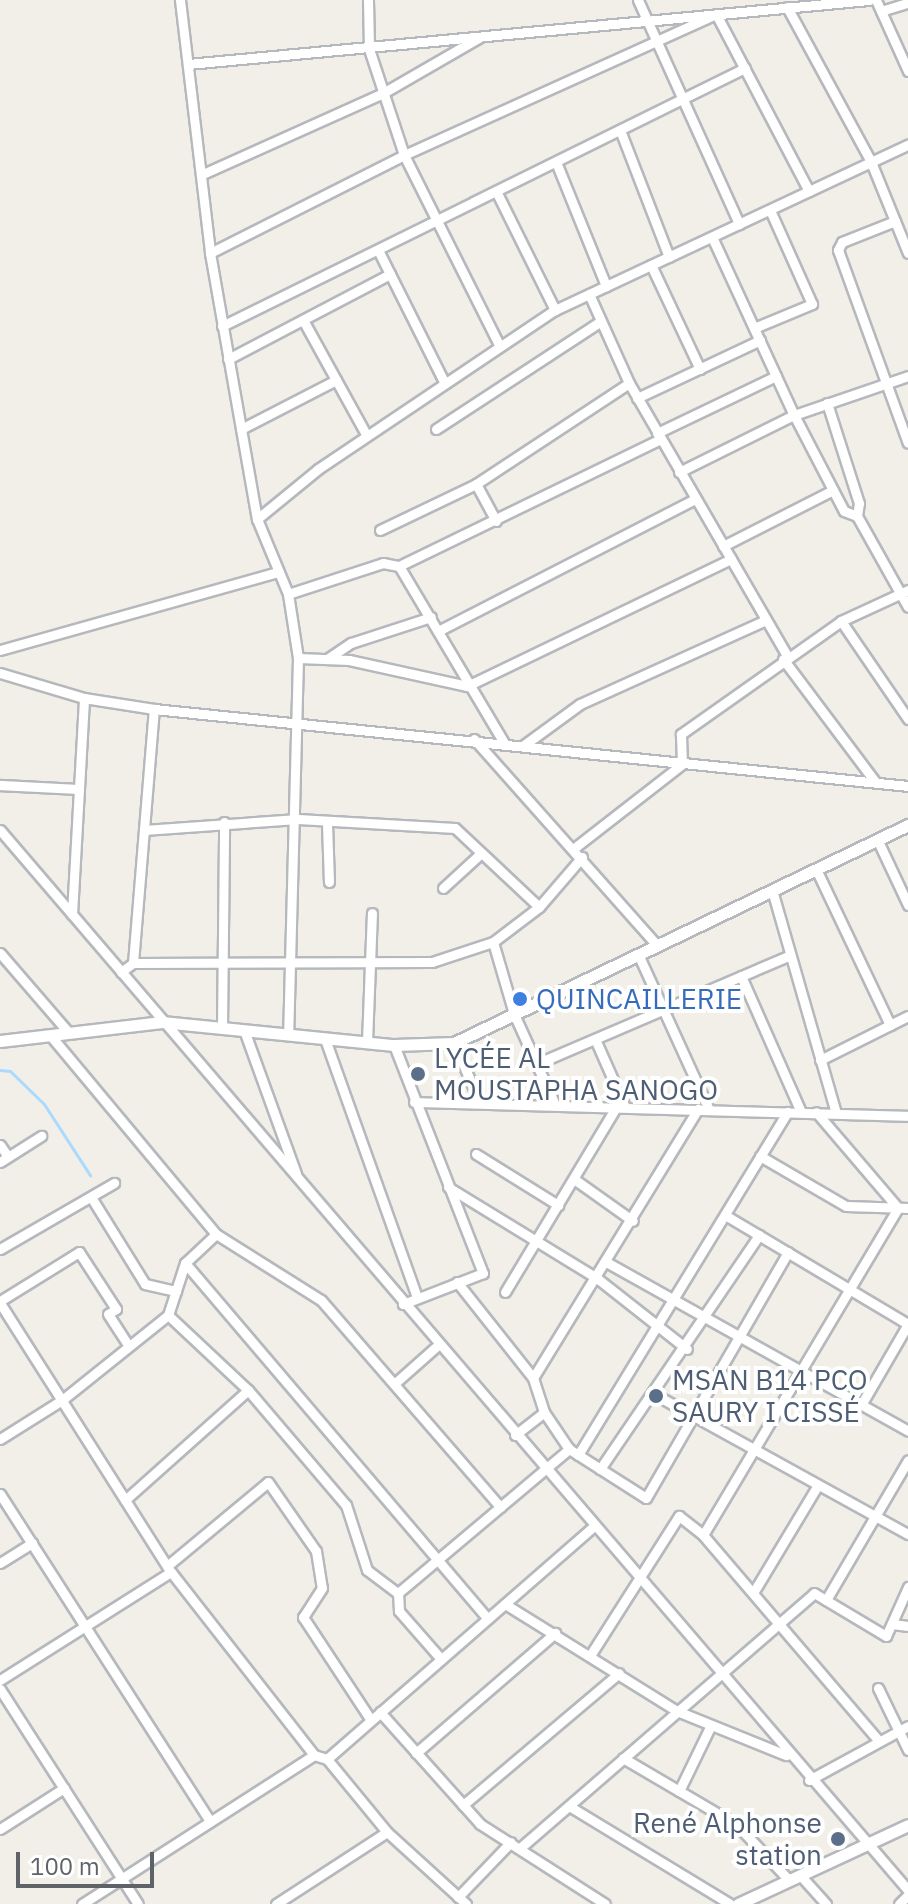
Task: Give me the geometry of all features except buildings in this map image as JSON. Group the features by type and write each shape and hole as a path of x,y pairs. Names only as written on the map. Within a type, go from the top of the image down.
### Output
{"street":[{"path":"180,0 205,173 210,253 222,326 257,519 288,594 298,658 298,819 287,962 288,1035"},
{"path":"368,0 369,49 404,155 498,343"},
{"path":"638,0 739,224"},
{"path":"188,64 869,0"},
{"path":"876,0 908,71"},
{"path":"881,11 908,3"},
{"path":"787,7 871,162 908,253"},
{"path":"210,253 404,155 656,38 716,14"},
{"path":"716,14 809,191"},
{"path":"205,173 383,93 483,35"},
{"path":"222,326 745,68"},
{"path":"620,130 669,257"},
{"path":"257,519 498,343 555,310 908,145"},
{"path":"556,162 606,286"},
{"path":"496,191 555,310"},
{"path":"754,328 812,304 770,210"},
{"path":"895,221 842,242 838,250 908,443"},
{"path":"712,237 794,415 844,511 857,516 903,592 908,607"},
{"path":"378,250 444,382"},
{"path":"651,265 700,369"},
{"path":"228,359 390,274"},
{"path":"589,294 637,398 785,657 876,783"},
{"path":"303,320 367,436"},
{"path":"436,429 601,321"},
{"path":"637,398 760,340"},
{"path":"288,594 383,563 399,566 496,521 776,376"},
{"path":"679,472 794,415 908,376"},
{"path":"241,429 336,380"},
{"path":"380,530 476,484 629,383"},
{"path":"827,403 859,503 857,516"},
{"path":"476,484 496,521"},
{"path":"723,546 833,490"},
{"path":"438,631 695,499"},
{"path":"298,658 327,659 467,686 731,559"},
{"path":"399,566 431,617 467,686 504,743"},
{"path":"0,650 278,572"},
{"path":"682,764 681,734 785,657 841,621 903,592"},
{"path":"327,659 351,643 431,617"},
{"path":"524,745 580,704 766,620"},
{"path":"841,621 908,719"},
{"path":"0,673 84,698 154,709 299,720 682,764 908,786"},
{"path":"72,914 84,698"},
{"path":"133,963 154,709"},
{"path":"474,739 657,945"},
{"path":"573,849 682,764"},
{"path":"0,785 79,789"},
{"path":"144,830 298,819 455,828 479,855 539,907"},
{"path":"222,1028 224,822"},
{"path":"327,823 329,882"},
{"path":"0,1041 162,1022 394,1045 454,1043 908,825"},
{"path":"0,830 908,1893 899,1904"},
{"path":"877,839 908,905"},
{"path":"443,888 479,855"},
{"path":"121,972 133,963 432,962 493,942 539,907 582,857"},
{"path":"816,869 890,1025"},
{"path":"772,890 836,1113"},
{"path":"367,1042 372,913"},
{"path":"493,942 514,1014 555,1105"},
{"path":"0,953 69,1033"},
{"path":"638,954 703,1109"},
{"path":"536,1064 790,955"},
{"path":"741,976 801,1112"},
{"path":"820,1060 908,1016"},
{"path":"244,1030 299,1182"},
{"path":"50,1035 216,1234 321,1300 500,1507"},
{"path":"325,1039 417,1298"},
{"path":"595,1039 621,1107"},
{"path":"454,1043 480,1103"},
{"path":"394,1045 483,1273 403,1304"},
{"path":"414,1102 908,1116"},
{"path":"505,1292 621,1107"},
{"path":"533,1378 703,1109"},
{"path":"578,1455 787,1112"},
{"path":"816,1112 903,1208"},
{"path":"0,1145 4,1160 41,1136"},
{"path":"476,1154 558,1205"},
{"path":"760,1156 846,1206 903,1208"},
{"path":"574,1179 633,1221"},
{"path":"0,1249 114,1183"},
{"path":"448,1187 598,1279 687,1349"},
{"path":"91,1197 145,1284 176,1291"},
{"path":"703,1535 850,1289 903,1208"},
{"path":"725,1215 908,1324 861,1405"},
{"path":"0,1439 62,1400 168,1315 185,1263 216,1234"},
{"path":"600,1469 708,1319 759,1235"},
{"path":"129,1346 108,1314 116,1309 79,1252 0,1302 169,1569 314,1755 327,1759 387,1832 462,1901 516,1845 569,1806 814,1593 886,1636 908,1587"},
{"path":"457,1282 533,1378 544,1412 569,1449 646,1498 788,1252"},
{"path":"185,1263 488,1619"},
{"path":"608,1263 908,1431"},
{"path":"168,1315 248,1390 346,1505 367,1570 398,1593"},
{"path":"394,1384 438,1345"},
{"path":"125,1500 248,1390"},
{"path":"654,1394 908,1534"},
{"path":"515,1435 544,1412"},
{"path":"398,1593 569,1449"},
{"path":"826,1600 908,1460"},
{"path":"0,1680 169,1569 268,1482 316,1551 322,1588 303,1617 371,1720"},
{"path":"753,1593 818,1485"},
{"path":"0,1494 210,1821"},
{"path":"591,1654 679,1516 703,1535 879,1741"},
{"path":"327,1759 593,1527"},
{"path":"0,1563 32,1543"},
{"path":"398,1593 399,1611 441,1659"},
{"path":"505,1604 591,1654 677,1711 790,1757"},
{"path":"892,1624 908,1626"},
{"path":"416,1753 555,1633"},
{"path":"463,1805 619,1673"},
{"path":"878,1688 908,1750"},
{"path":"0,1689 138,1904"},
{"path":"380,1712 463,1805 516,1845 605,1904"},
{"path":"679,1791 711,1725"},
{"path":"809,1780 908,1726"},
{"path":"82,1904 314,1755"},
{"path":"623,1758 737,1825 826,1904"},
{"path":"0,1829 64,1788"},
{"path":"569,1806 730,1904"},
{"path":"738,1904 908,1825"},
{"path":"276,1904 387,1832"}],"waterway":[{"path":"0,1070 10,1071 44,1104 90,1175"}],"place":[{"name":"QUINCAILLERIE","path":"520,999"},
{"name":"LYCÉE AL MOUSTAPHA SANOGO","path":"418,1074"},
{"name":"MSAN B14 PCO SAURY I CISSÉ","path":"656,1396"},
{"name":"René Alphonse station","path":"838,1839"}]}
